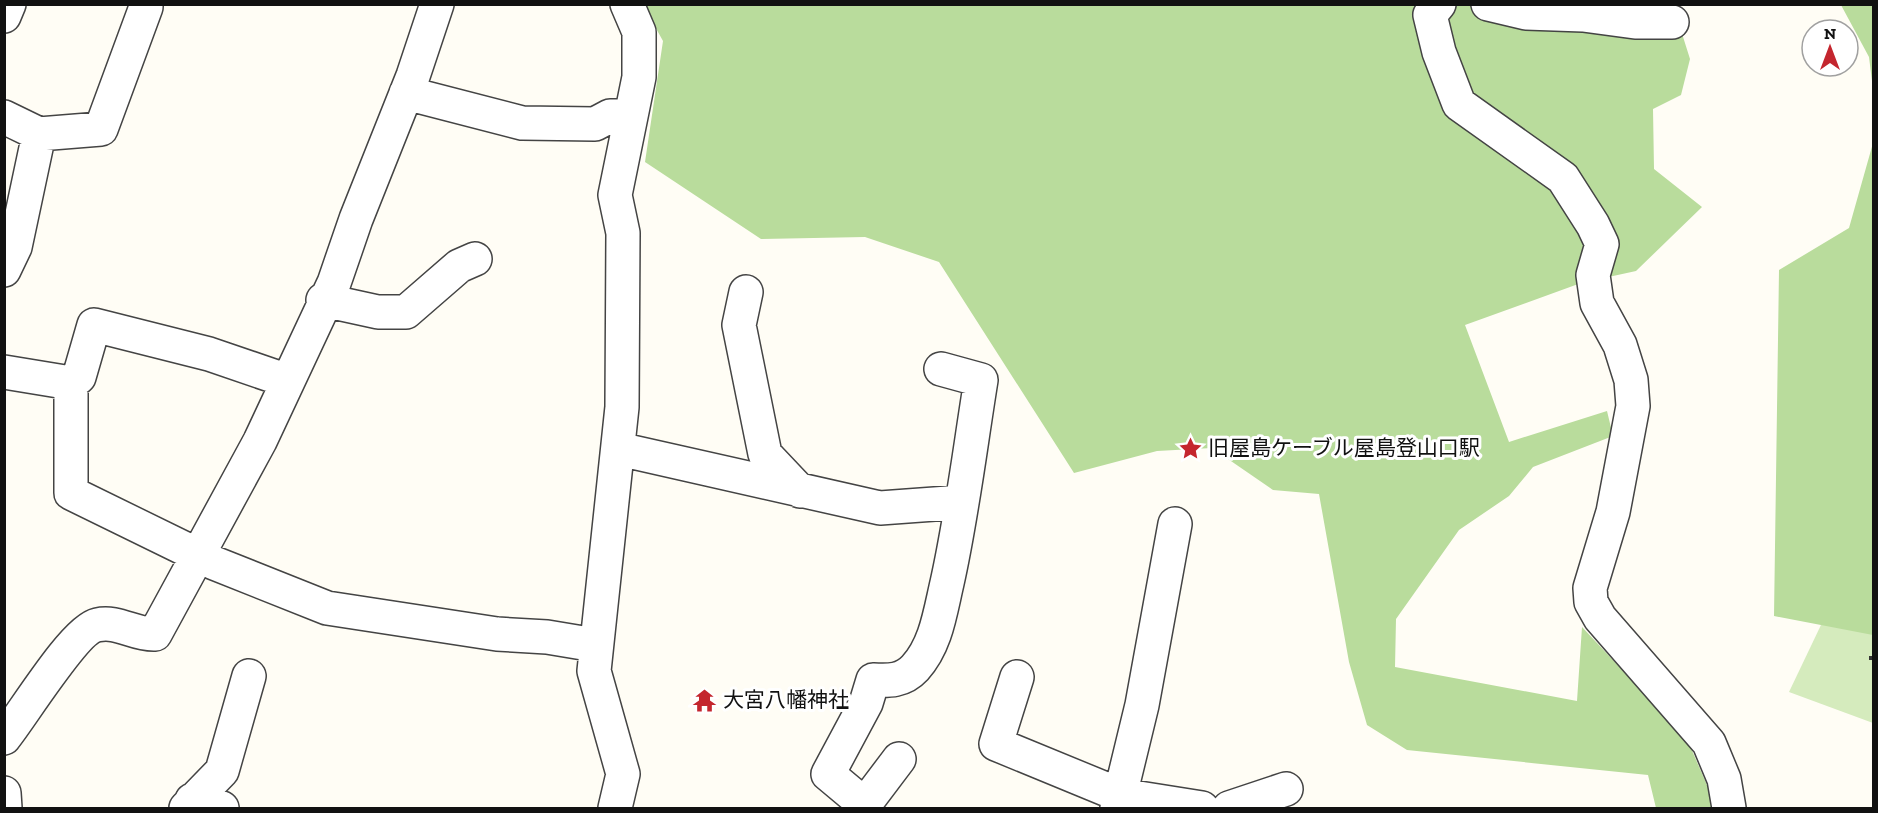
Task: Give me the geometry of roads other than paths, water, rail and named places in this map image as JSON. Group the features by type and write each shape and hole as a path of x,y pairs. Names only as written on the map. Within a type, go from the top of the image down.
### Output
{"street":[{"path":"4,16 9,4"},
{"path":"4,738 59,661 87,629 96,625 115,623 145,635 155,634 260,441 323,300 334,283 437,4"},
{"path":"615,808 623,774 594,672 595,645 600,627 622,407 623,233 615,195 639,77 639,32 627,4"},
{"path":"1439,4 1431,15 1439,52 1459,104 1563,178 1593,225 1602,244 1593,275 1597,303 1620,345 1631,380 1633,406 1608,535 1593,569 1590,588 1591,602 1600,618 1709,743 1724,779 1729,808"},
{"path":"1488,4 1526,13 1583,15 1635,22 1672,22"},
{"path":"4,117 39,134 100,129 146,7"},
{"path":"406,93 522,123 595,124 610,117 630,117"},
{"path":"4,270 15,247 39,134"},
{"path":"323,300 378,312 406,312 459,266 475,259"},
{"path":"746,292 739,326 765,454 800,491"},
{"path":"4,372 71,383 79,377 94,325 208,354 288,381"},
{"path":"899,759 864,807 828,774 866,703 873,680 894,682 914,670 927,652 936,630 962,502 981,380 940,369"},
{"path":"71,383 71,493 197,555 327,608 487,633 548,637 595,645"},
{"path":"619,449 880,508 962,502"},
{"path":"1119,802 1142,705 1174,524"},
{"path":"200,806 222,771 249,676"},
{"path":"1017,677 996,744 1119,802 1202,808"},
{"path":"4,793 5,808"},
{"path":"1229,808 1275,797"}],"place":[{"name":"旧屋島ケーブル屋島登山口駅","path":"1190,448"},
{"name":"大宮八幡神社","path":"705,700"}]}
